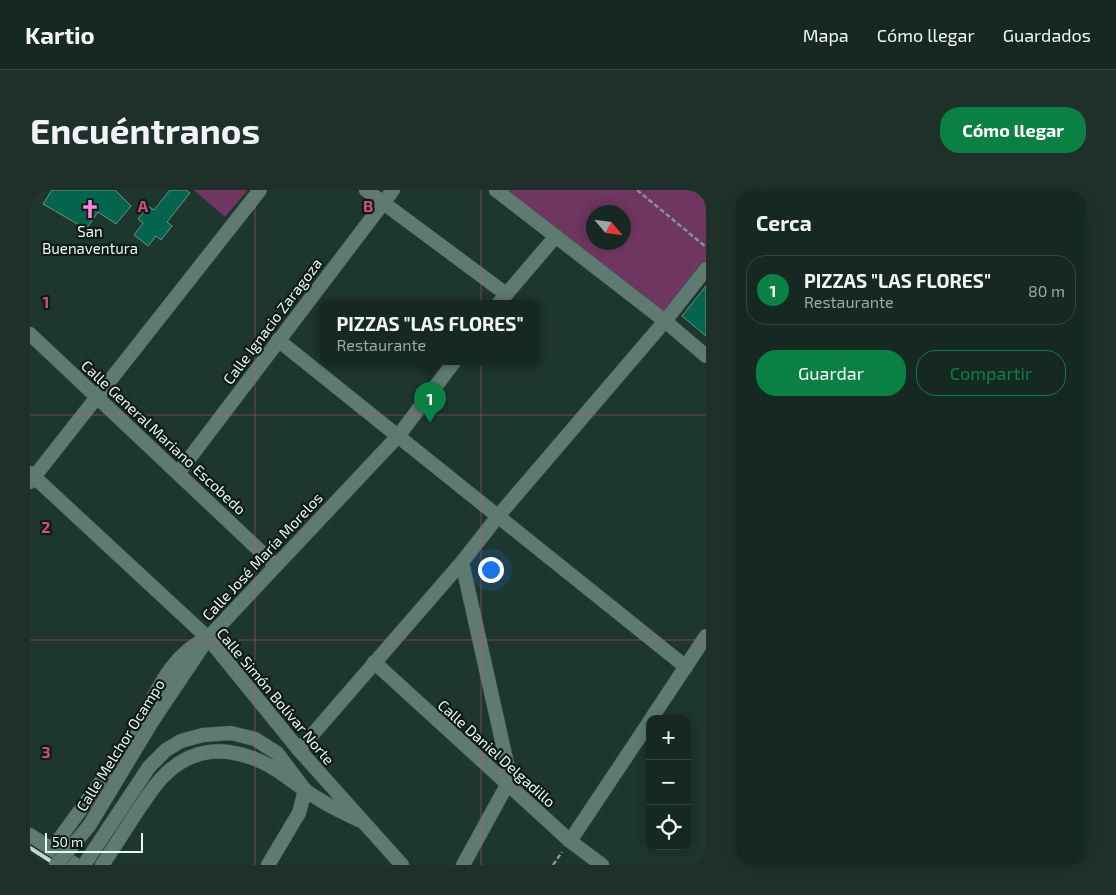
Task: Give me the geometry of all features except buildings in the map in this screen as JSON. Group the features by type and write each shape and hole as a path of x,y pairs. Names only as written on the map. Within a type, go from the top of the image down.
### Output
{"street":[{"path":"31,477 98,397 260,190"},
{"path":"366,190 502,299 556,236"},
{"name":"Calle Ignacio Zaragoza","path":"179,472 393,190"},
{"path":"496,190 665,321 706,356"},
{"path":"299,750 462,562 499,515 665,321 706,269"},
{"name":"Calle General Mariano Escobedo","path":"30,334 179,472 275,565"},
{"path":"278,340 399,434 686,667"},
{"name":"Calle José María Morelos","path":"52,849 130,740 172,667 192,645 208,638 399,434 452,365"},
{"name":"Calle Simón Bolívar Norte","path":"31,477 208,638 299,750 402,865"},
{"path":"462,562 508,768 508,785 463,865"},
{"path":"653,715 706,636"},
{"name":"Calle Melchor Ocampo","path":"56,865 89,826 153,720 208,638"},
{"name":"Calle Daniel Delgadillo","path":"374,662 570,841 602,865"},
{"path":"570,841 646,726"},
{"path":"84,865 149,768 166,750 181,741 203,735 231,734 255,740 277,753 305,790"},
{"path":"102,865 156,785 175,765 191,756 211,750 229,751 250,756 305,790 361,821"},
{"path":"268,865 299,813 305,790"},
{"path":"30,835 76,865"}],"path":[{"path":"637,190 706,247"}],"shaded area":[{"path":"194,190 248,190 225,217"},
{"path":"496,190 706,190 706,269 665,321"}],"railway":[{"path":"30,848 57,865"}],"place":[{"name":"San Buenaventura","path":"90,209"},
{"name":"PIZZAS \"LAS FLORES\"","path":"430,423"}]}
